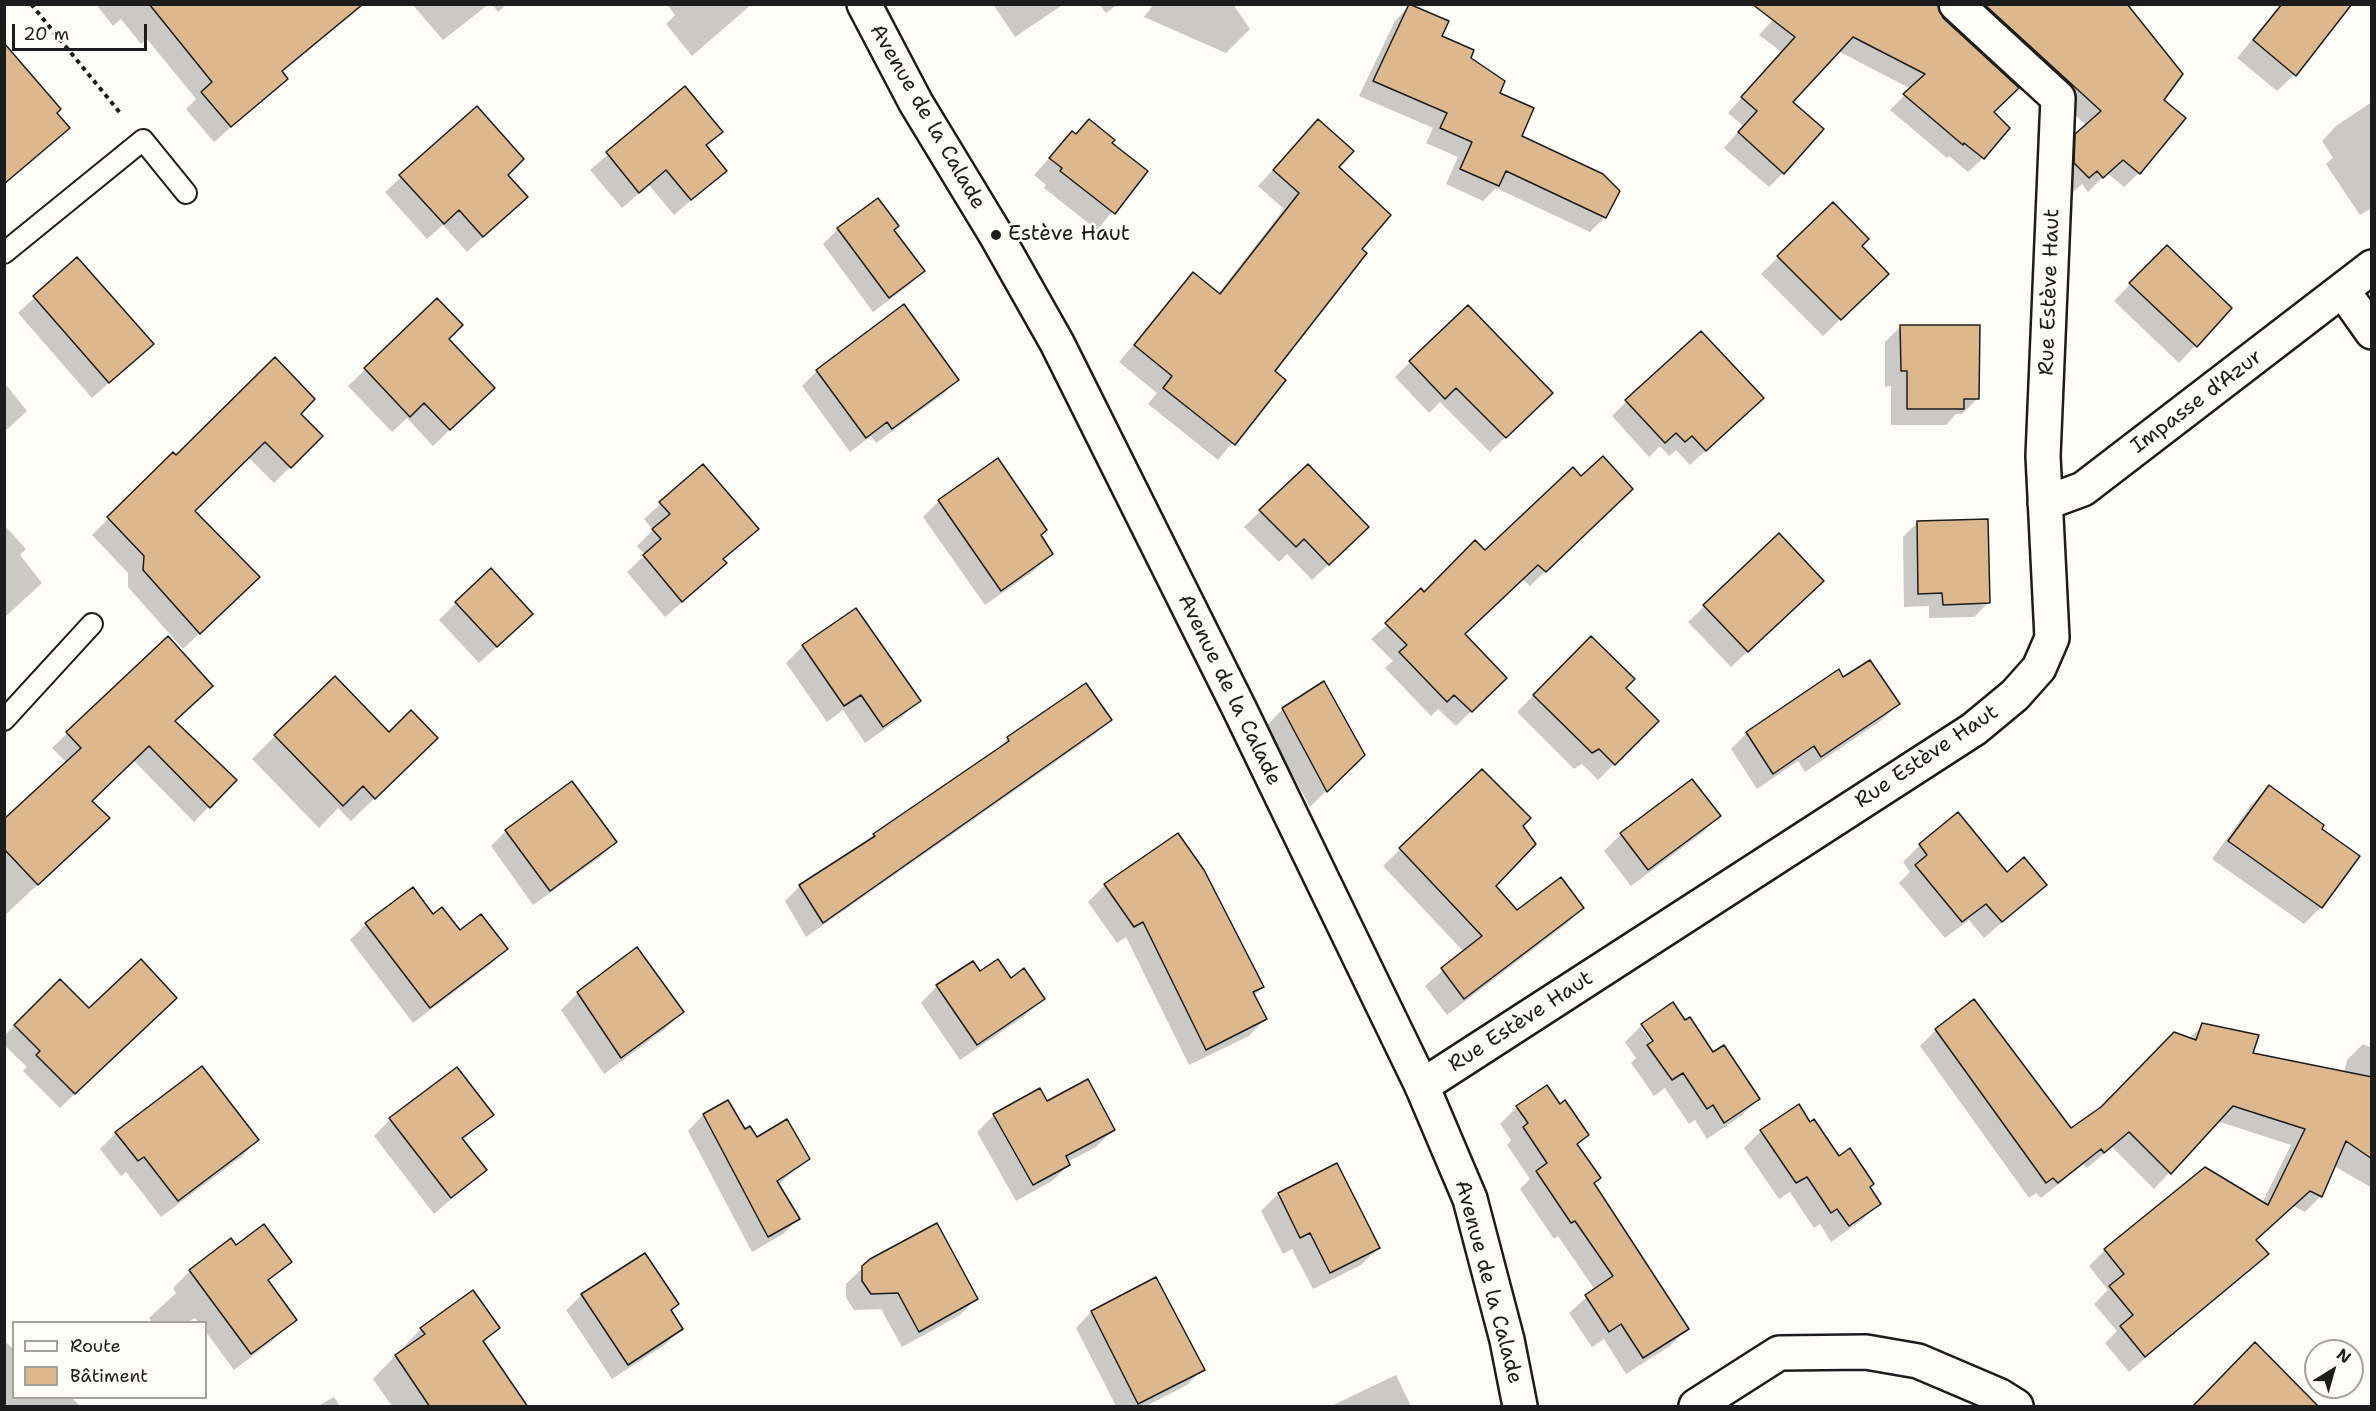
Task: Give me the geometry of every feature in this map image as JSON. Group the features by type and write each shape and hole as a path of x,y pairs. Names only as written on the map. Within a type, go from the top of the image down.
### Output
{"street":[{"name":"Avenue de la Calade","path":"864,4 916,103 996,235 1057,343 1239,708 1422,1086 1470,1199 1507,1340 1520,1407"},
{"name":"Rue Estève Haut","path":"1422,1086 1974,729 2015,695 2039,668 2052,638 2043,456 2058,98 1956,4"},
{"name":"Impasse d'Azur","path":"2045,503 2082,489 2372,267"},
{"path":"2343,291 2372,332"},
{"path":"1696,1407 1779,1353 1866,1352 1918,1361 2000,1396 2016,1407"}],"lane":[{"path":"4,253 143,140 186,193"},
{"path":"4,720 92,624"}],"path":[{"path":"31,4 143,140"}],"building":[{"path":"149,4 363,4 282,71 288,79 231,127 201,92 212,82"},
{"path":"1409,4 1449,21 1442,36 1474,50 1471,58 1505,81 1500,93 1534,108 1522,136 1603,174 1620,191 1606,218 1506,171 1499,186 1460,169 1472,142 1440,128 1447,113 1373,81"},
{"path":"1752,4 1938,4 1943,18 2019,88 1994,112 2010,128 1984,159 1964,143 1963,145 1903,94 1925,74 1853,37 1793,102 1824,129 1784,174 1738,132 1757,111 1741,97 1795,37"},
{"path":"1984,4 2127,4 2183,74 2164,100 2186,118 2140,174 2123,160 2103,178 2097,171 2089,178 2074,163 2075,134 2101,111"},
{"path":"2282,4 2352,4 2296,76 2253,40"},
{"path":"4,43 61,109 57,113 70,128 4,184"},
{"path":"685,86 723,132 706,145 727,171 691,200 666,170 639,193 606,152"},
{"path":"477,106 524,159 508,175 528,197 483,237 459,210 444,224 399,175"},
{"path":"1089,119 1115,140 1112,143 1148,171 1115,214 1060,171 1062,168 1049,158 1072,131 1076,134"},
{"path":"1318,119 1354,151 1339,167 1391,215 1362,249 1367,253 1275,371 1286,380 1235,445 1163,388 1172,376 1134,345 1193,272 1220,294 1299,193 1273,170"},
{"path":"878,198 899,226 894,230 925,271 889,298 837,228"},
{"path":"1833,202 1869,239 1862,246 1889,274 1841,320 1777,256"},
{"path":"2167,245 2232,308 2197,347 2129,283"},
{"path":"77,257 154,344 109,383 33,296"},
{"path":"437,298 463,325 449,339 495,388 450,430 424,403 410,417 364,368"},
{"path":"904,304 959,380 892,429 887,422 866,438 816,370"},
{"path":"1468,305 1553,393 1506,438 1456,388 1445,399 1409,361"},
{"path":"1900,325 1980,325 1979,399 1964,399 1964,409 1907,409 1907,371 1901,371"},
{"path":"1701,331 1764,398 1706,451 1692,436 1685,442 1676,433 1665,443 1625,400"},
{"path":"275,357 315,399 301,414 323,436 291,468 265,442 195,511 260,577 200,634 143,570 144,556 107,517 173,452 176,455"},
{"path":"1603,456 1633,489 1546,572 1538,565 1465,634 1507,678 1472,712 1454,695 1447,702 1399,652 1407,645 1385,623 1421,588 1424,592 1475,540 1485,550 1573,467 1581,476"},
{"path":"998,458 1047,530 1041,535 1053,554 1001,591 938,500"},
{"path":"703,464 759,529 723,559 727,563 682,602 643,555 661,539 652,529 670,514 659,502"},
{"path":"1308,464 1369,527 1329,565 1304,539 1296,547 1259,510"},
{"path":"1988,519 1990,603 1943,605 1942,593 1918,594 1917,521"},
{"path":"1779,533 1824,581 1748,652 1703,605"},
{"path":"491,568 533,614 497,647 455,602"},
{"path":"856,608 921,701 883,727 861,695 844,706 802,645"},
{"path":"168,636 213,686 175,721 237,780 210,808 149,746 92,801 110,818 38,885 4,849 4,819 81,748 66,732"},
{"path":"1591,636 1635,679 1626,688 1659,721 1615,765 1599,749 1592,753 1533,695"},
{"path":"1870,660 1900,704 1821,757 1814,746 1773,774 1746,732 1839,669 1843,677"},
{"path":"335,676 389,732 411,710 438,738 375,799 363,786 343,806 274,735"},
{"path":"1324,681 1365,755 1327,792 1282,708"},
{"path":"1086,683 1112,720 823,923 799,885 875,836 873,834 1009,741 1007,737"},
{"path":"1482,769 1531,818 1523,826 1536,844 1496,886 1517,910 1561,877 1584,908 1464,999 1441,968 1482,936 1399,848"},
{"path":"1692,779 1721,816 1648,870 1620,833"},
{"path":"572,781 617,842 550,891 505,830"},
{"path":"2269,785 2324,825 2322,829 2360,856 2322,908 2228,841"},
{"path":"1958,812 2007,872 2024,857 2047,885 2002,922 1986,904 1962,922 1915,865 1927,855 1919,844"},
{"path":"1178,833 1204,870 1264,987 1253,992 1267,1019 1206,1050 1143,922 1134,927 1104,884"},
{"path":"413,887 433,914 442,907 460,930 481,914 508,949 430,1008 365,923"},
{"path":"637,947 684,1012 621,1058 577,992"},
{"path":"141,959 177,998 75,1094 36,1055 40,1051 14,1025 60,979 89,1008"},
{"path":"998,959 1011,978 1024,968 1045,999 977,1045 936,985 973,961 980,971"},
{"path":"1974,999 2071,1128 2101,1107 2174,1032 2196,1040 2202,1023 2259,1035 2253,1053 2372,1077 2372,1159 2346,1141 2322,1197 2310,1191 2256,1240 2269,1254 2145,1357 2120,1326 2133,1315 2109,1286 2124,1274 2104,1249 2205,1167 2268,1205 2305,1129 2233,1106 2171,1174 2129,1132 2104,1153 2101,1149 2058,1183 2053,1178 2046,1183 1935,1029"},
{"path":"1673,1002 1685,1020 1690,1017 1713,1052 1724,1045 1760,1099 1724,1123 1713,1105 1707,1109 1683,1073 1672,1080 1647,1045 1653,1041 1641,1024"},
{"path":"202,1066 259,1140 178,1201 144,1157 138,1161 115,1132"},
{"path":"457,1067 494,1115 462,1138 487,1170 451,1198 389,1118"},
{"path":"1088,1079 1115,1130 1066,1156 1070,1165 1033,1185 993,1114 1040,1088 1047,1101"},
{"path":"1547,1085 1560,1104 1565,1100 1589,1135 1577,1144 1601,1178 1594,1183 1689,1329 1643,1358 1621,1324 1609,1332 1585,1295 1613,1276 1575,1221 1571,1223 1536,1171 1547,1163 1523,1127 1528,1123 1516,1106"},
{"path":"728,1100 745,1129 750,1126 757,1137 787,1119 810,1159 777,1181 800,1219 768,1237 703,1114"},
{"path":"1799,1104 1810,1122 1814,1119 1839,1156 1850,1148 1874,1184 1870,1187 1881,1204 1849,1226 1837,1209 1831,1213 1807,1177 1796,1183 1760,1130"},
{"path":"1337,1163 1380,1248 1330,1273 1310,1233 1300,1238 1278,1193"},
{"path":"937,1223 978,1299 919,1332 898,1293 871,1294 862,1281 862,1266 870,1259"},
{"path":"264,1224 292,1262 268,1280 297,1320 251,1354 189,1270 231,1238 236,1245"},
{"path":"645,1253 679,1304 671,1310 683,1329 628,1365 581,1294"},
{"path":"1156,1277 1205,1370 1138,1404 1091,1311"},
{"path":"473,1290 500,1328 483,1341 528,1407 430,1407 395,1355 425,1334 420,1328"},
{"path":"2255,1342 2304,1392 2304,1399 2311,1399 2319,1407 2192,1407"}],"place":[{"name":"Estève Haut","path":"996,235"}]}
